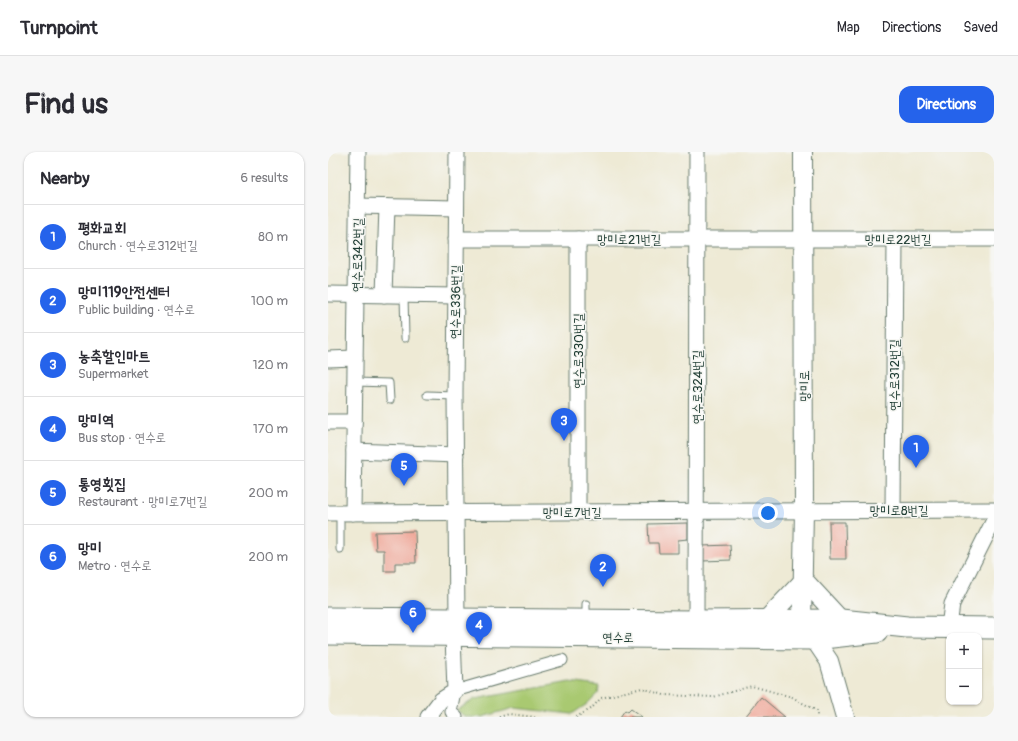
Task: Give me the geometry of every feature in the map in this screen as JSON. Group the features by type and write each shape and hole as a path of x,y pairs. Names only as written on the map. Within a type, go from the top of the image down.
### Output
{"main road":[{"name":"연수로","path":"328,618 455,628"},
{"name":"연수로","path":"328,634 455,628 696,621 841,620 907,627 994,628"},
{"name":"연수로","path":"586,624 814,638 907,627"}],"street":[{"name":"연수로342번길","path":"340,513 354,451 358,152"},
{"name":"연수로336번길","path":"454,691 457,511 455,396 457,152"},
{"name":"연수로324번길","path":"696,621 697,152"},
{"name":"망미로","path":"802,621 804,580 803,152"},
{"path":"357,206 456,208"},
{"path":"384,295 387,207"},
{"name":"망미로21번길","path":"456,239 803,240"},
{"name":"연수로330번길","path":"578,239 578,512"},
{"name":"연수로312번길","path":"893,510 895,239"},
{"name":"망미로22번길","path":"803,240 994,239"},
{"path":"328,294 456,296"},
{"path":"328,359 355,358"},
{"path":"328,422 354,422"},
{"path":"354,451 456,455"},
{"name":"망미로7번길","path":"340,513 457,511 578,512 804,510"},
{"name":"망미로8번길","path":"804,510 994,510"},
{"path":"949,628 952,604 994,520"},
{"path":"765,621 804,580 841,620"},
{"path":"802,621 829,661 845,717"},
{"path":"428,717 441,700 454,691 562,660"},
{"path":"454,691 451,712 457,717"}],"lane":[{"path":"404,295 405,338"},
{"path":"355,382 389,383 390,400"},
{"path":"428,395 455,396"},
{"path":"340,513 340,549"}],"path":[{"path":"576,717 591,709 601,698 642,688 664,695 713,698 752,686 792,697 816,711 817,717"},
{"path":"499,717 509,714 535,717"}],"green space":[{"path":"570,682 599,686 598,693 587,704 572,714 514,708 482,717 465,717 457,710 475,699"}],"building":[{"path":"829,522 845,522 846,559 830,559"},
{"path":"688,523 688,539 678,540 678,553 659,553 658,543 649,543 648,524"},
{"path":"415,531 416,563 395,563 395,571 384,571 384,550 376,550 375,532"},
{"path":"730,545 731,560 702,561 702,546"},
{"path":"761,697 785,717 745,717"},
{"path":"631,709 642,717 620,717 625,710 628,712"}],"place":[{"name":"농축할인마트","path":"564,441"},
{"name":"평화교회","path":"916,468"},
{"name":"통영횟집","path":"404,486"},
{"name":"망미119안전센터","path":"603,587"},
{"name":"망미","path":"413,633"},
{"name":"망미역","path":"479,645"}]}
